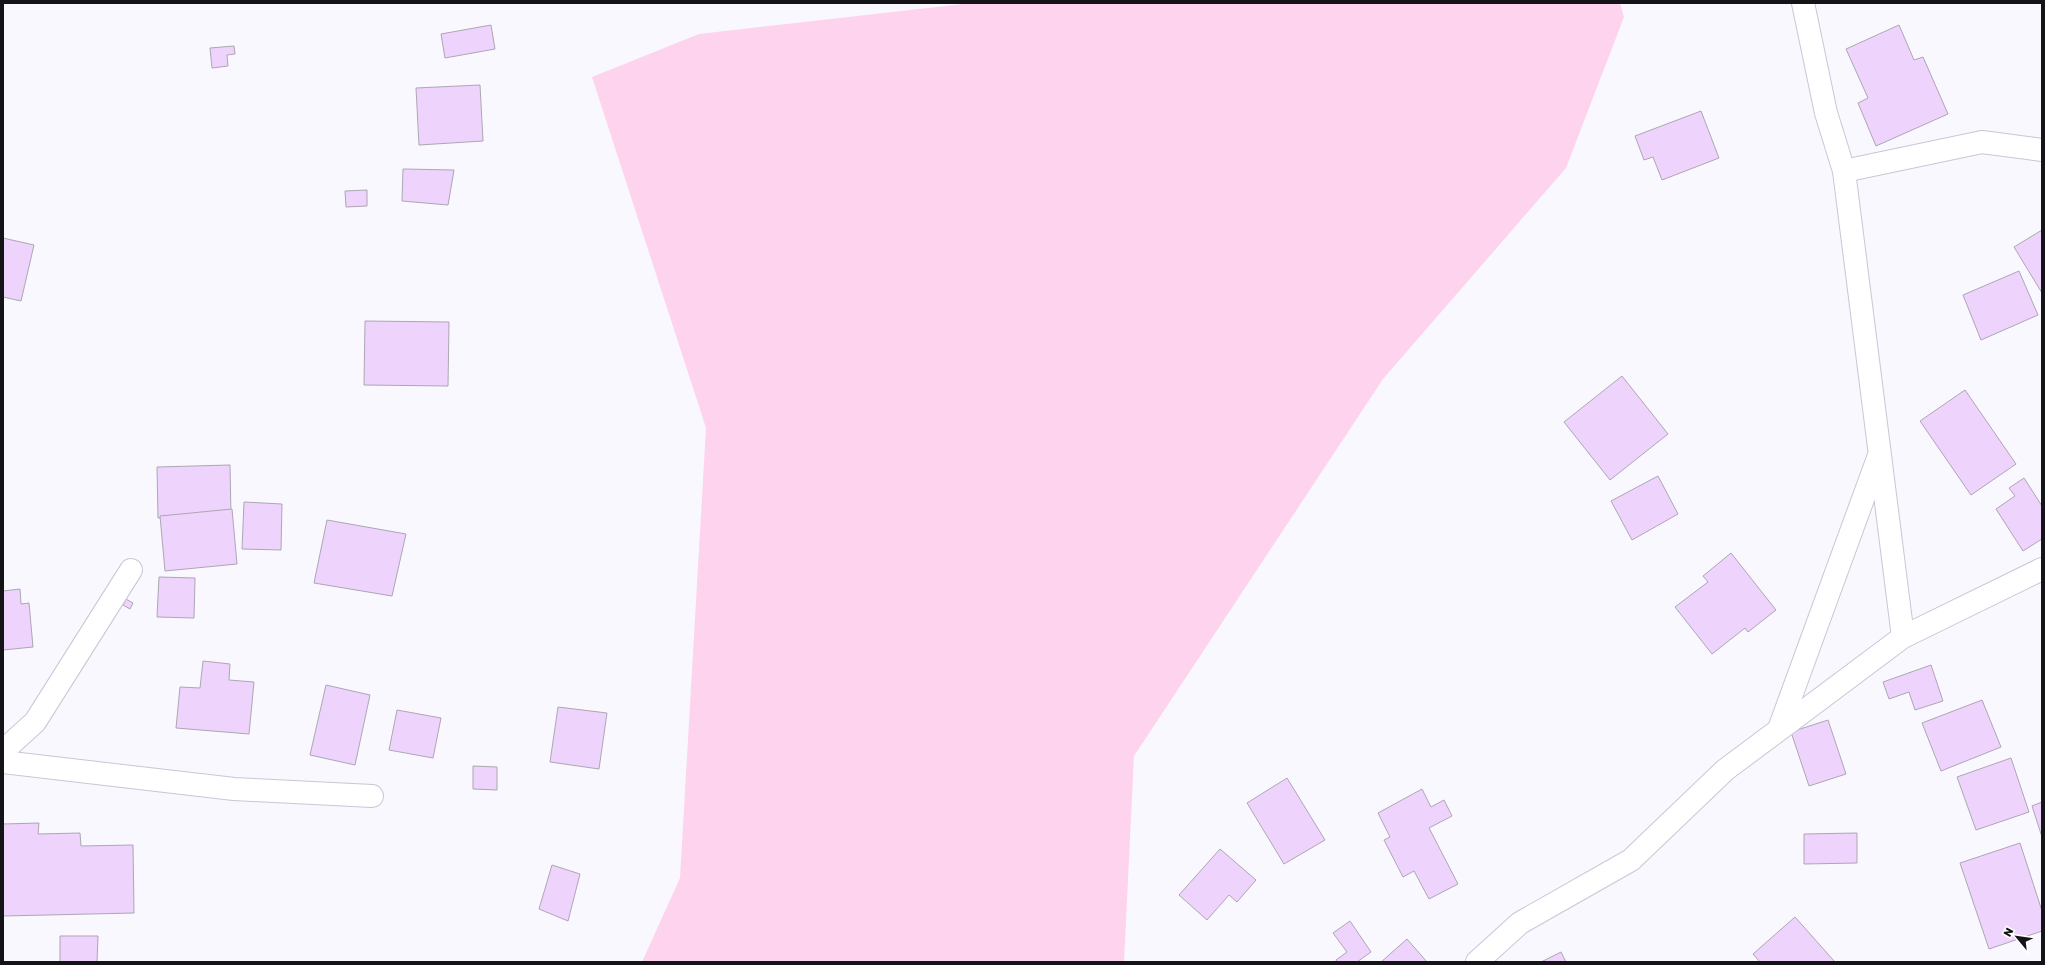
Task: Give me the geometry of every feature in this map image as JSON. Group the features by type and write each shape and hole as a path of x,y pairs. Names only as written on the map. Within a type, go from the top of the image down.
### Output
{"street":[{"path":"1803,3 1826,113 1844,171 1903,637"},
{"path":"1844,171 1982,142 2042,150"},
{"path":"1779,729 1879,453"},
{"path":"1477,962 1520,923 1631,860 1725,770 1903,637 2042,569"},
{"path":"3,751 35,722 130,570"},
{"path":"3,762 234,789 372,796"}],"shaded area":[{"path":"972,3 1620,3 1624,17 1566,168 1383,379 1134,756 1124,962 642,962 680,878 706,428 592,77 699,34"}],"building":[{"path":"491,25 495,49 445,58 441,34"},
{"path":"1899,25 1914,60 1923,57 1948,114 1876,146 1858,103 1868,98 1846,49"},
{"path":"234,46 235,54 227,55 228,66 212,68 210,48"},
{"path":"480,85 483,141 419,145 416,88"},
{"path":"1701,111 1719,158 1662,180 1653,157 1644,160 1635,136"},
{"path":"403,169 454,170 448,205 402,201"},
{"path":"367,190 367,206 346,207 345,191"},
{"path":"2042,230 2042,293 2014,247"},
{"path":"3,238 34,245 21,301 3,297"},
{"path":"2019,271 2038,315 1981,340 1963,295"},
{"path":"365,321 449,322 448,386 364,385"},
{"path":"1622,376 1668,434 1610,480 1564,422"},
{"path":"1965,390 2016,464 1971,495 1920,421"},
{"path":"230,465 231,516 158,518 157,467"},
{"path":"1658,476 1678,514 1632,540 1611,501"},
{"path":"2024,478 2042,506 2042,539 2023,551 1996,509 2015,496 2009,488"},
{"path":"244,502 282,504 281,550 242,549"},
{"path":"232,509 237,564 165,571 160,516"},
{"path":"327,520 406,534 392,596 314,583"},
{"path":"1731,553 1776,610 1748,632 1745,628 1712,654 1675,607 1708,582 1703,576"},
{"path":"159,577 195,578 194,618 157,617"},
{"path":"20,589 21,604 29,603 33,647 3,650 3,591"},
{"path":"126,599 133,603 130,609 123,605"},
{"path":"203,661 230,664 229,680 254,682 249,734 176,728 180,687 200,688"},
{"path":"1931,665 1943,701 1915,710 1909,692 1889,699 1883,682"},
{"path":"326,685 370,695 355,765 310,755"},
{"path":"1982,700 2001,747 1941,771 1922,723"},
{"path":"558,707 607,713 599,769 550,762"},
{"path":"397,710 441,718 433,758 389,750"},
{"path":"1828,720 1846,774 1809,786 1791,732"},
{"path":"2011,758 2029,812 1976,830 1957,777"},
{"path":"473,766 497,767 497,790 473,789"},
{"path":"1287,778 1325,840 1284,864 1247,803"},
{"path":"1422,789 1431,807 1444,800 1452,816 1429,828 1458,884 1429,899 1414,871 1403,877 1384,840 1390,837 1378,813"},
{"path":"2042,802 2042,837 2032,806"},
{"path":"39,823 38,834 80,833 81,846 133,845 134,913 3,916 3,824"},
{"path":"1857,833 1857,863 1804,864 1804,834"},
{"path":"2020,843 2042,911 2042,931 1989,949 1960,863"},
{"path":"1220,849 1256,880 1237,902 1229,895 1207,920 1179,895"},
{"path":"552,865 580,874 568,921 539,909"},
{"path":"1795,917 1835,962 1760,962 1753,954"},
{"path":"1350,921 1371,952 1357,962 1337,962 1336,960 1347,952 1333,933"},
{"path":"60,936 98,936 97,962 60,962"},
{"path":"1407,939 1427,962 1381,962"},
{"path":"1561,952 1566,962 1541,962"}]}
